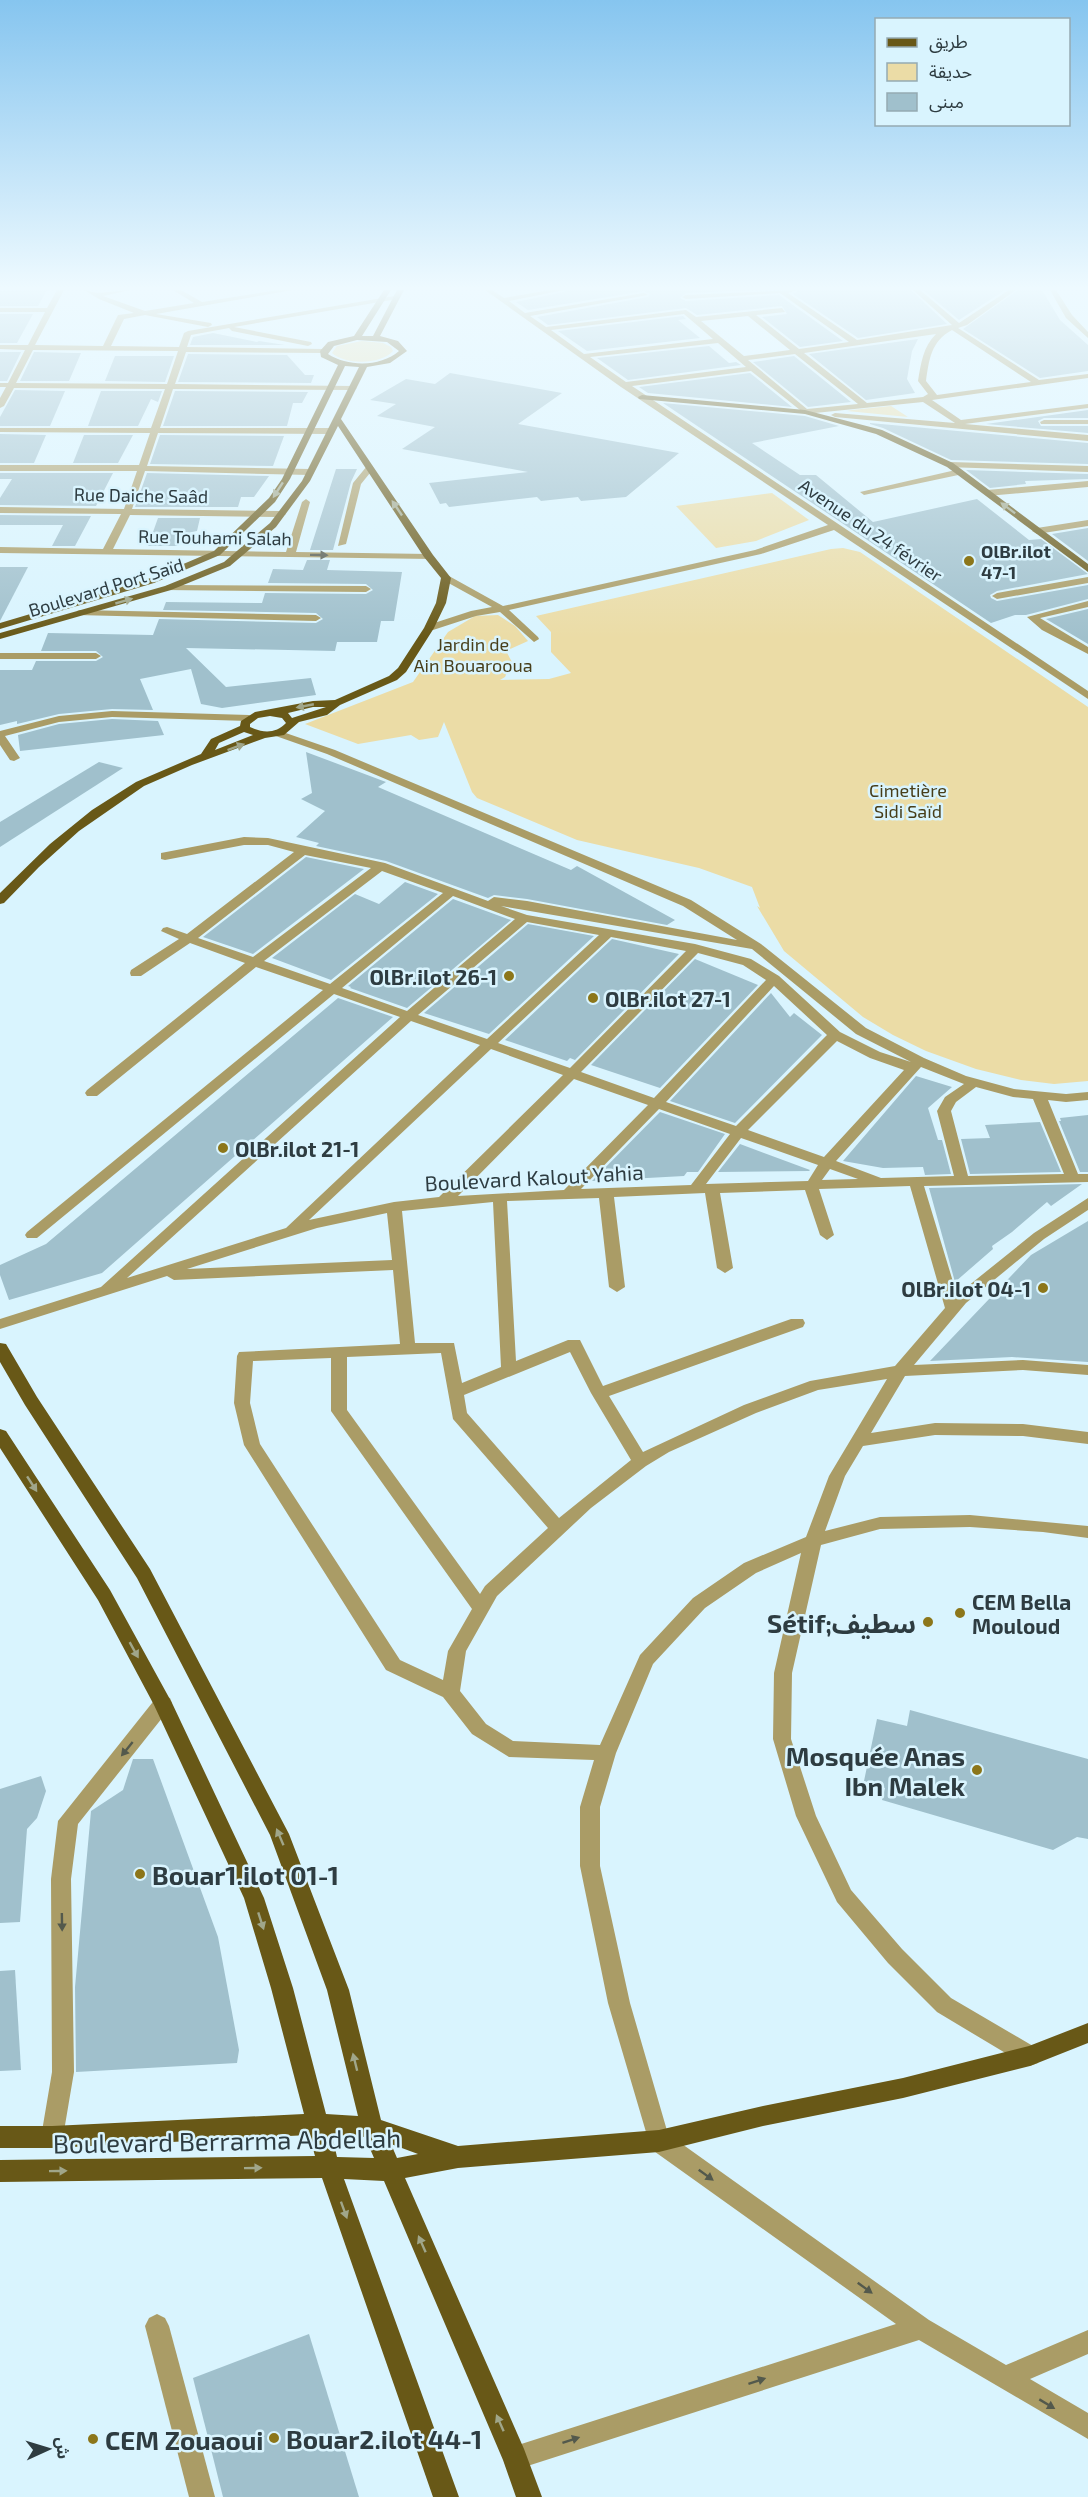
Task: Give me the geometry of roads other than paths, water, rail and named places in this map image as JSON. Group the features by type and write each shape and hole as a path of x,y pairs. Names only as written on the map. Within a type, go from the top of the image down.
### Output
{"main road":[{"path":"0,626 151,581 217,554 272,500 289,472 321,407"},
{"name":"Boulevard Port Saïd","path":"0,636 168,588 227,564 273,525 310,472 343,407"},
{"path":"746,407 805,412 879,432 950,465 1088,568"},
{"path":"0,907 3,897 58,843 109,805 160,773 206,754 234,748 289,727 291,723 329,711 337,703 393,678 402,670 429,628 441,603 446,578 429,557 337,419"},
{"path":"206,754 215,741 247,723 274,713 313,704 337,703"},
{"path":"274,713 286,716 291,723"},
{"path":"247,723 253,732 271,734"},
{"path":"0,1348 37,1411 144,1575 279,1834 338,1990 372,2127 515,2458 529,2497"},
{"path":"0,1435 104,1595 163,1703 254,1898 282,1988 329,2167 446,2497"},
{"path":"458,2157 659,2141 763,2116 903,2088 1030,2056 1088,2033"},
{"name":"Boulevard Berrarma Abdellah","path":"0,2137 52,2137 316,2124 372,2127 458,2157"},
{"name":"Boulevard Berrarma Abdellah","path":"0,2171 329,2167 390,2170 458,2157"}],"street":[{"path":"107,551 127,512 163,407"},
{"name":"Avenue du 24 février","path":"656,407 1088,696"},
{"path":"799,407 805,412 1088,438"},
{"path":"805,412 852,407"},
{"path":"935,407 958,422"},
{"path":"940,425 1083,407"},
{"path":"1040,435 1044,422 1042,411"},
{"path":"1044,422 1088,422"},
{"path":"0,430 330,431"},
{"path":"950,465 1088,469"},
{"path":"0,468 143,468 310,472"},
{"path":"341,544 357,483 370,468"},
{"path":"864,492 960,472"},
{"path":"987,493 1088,484"},
{"path":"290,555 306,502"},
{"name":"Rue Daiche Saâd","path":"0,510 281,514"},
{"path":"1037,531 1088,523"},
{"path":"429,628 474,612 502,609 758,552 835,526"},
{"name":"Rue Touhami Salah","path":"0,550 429,557"},
{"path":"446,578 502,609 534,639"},
{"path":"997,596 1088,580"},
{"path":"168,588 366,589"},
{"path":"1088,604 1032,617 1046,628 1088,651"},
{"path":"80,613 316,618"},
{"path":"0,656 96,657"},
{"path":"14,758 0,735 59,719 112,714 163,714 247,723"},
{"path":"271,734 331,752 687,903 757,947 861,1031 916,1064"},
{"path":"165,856 244,841 268,842 381,866 524,918 695,948 747,962 774,979 836,1035 875,1055 916,1064 1013,1093 1066,1098 1088,1096"},
{"path":"136,973 188,939 303,851"},
{"path":"93,1093 254,962 381,866"},
{"path":"32,1235 451,892"},
{"path":"467,898 527,905 757,947"},
{"path":"103,1291 409,1016 524,918"},
{"path":"167,931 884,1183"},
{"path":"289,1231 608,933"},
{"path":"444,1201 666,980 695,948"},
{"path":"567,1195 657,1104 774,979"},
{"path":"695,1189 738,1132 836,1035"},
{"path":"827,1235 811,1186 827,1163 916,1064"},
{"path":"962,1180 944,1111 950,1100 975,1082"},
{"path":"1039,1096 1081,1178"},
{"name":"Boulevard Kalout Yahia","path":"0,1324 289,1231 350,1214 394,1207 444,1201 695,1189 1081,1178"},
{"path":"916,1182 953,1309"},
{"path":"712,1189 725,1268"},
{"path":"606,1193 617,1287"},
{"path":"500,1198 509,1371"},
{"path":"1030,2056 944,2005 895,1956 844,1896 806,1816 782,1739 783,1673 813,1541 837,1476 900,1371 961,1299 1039,1236 1088,1203"},
{"path":"394,1207 408,1349"},
{"path":"153,1276 398,1265"},
{"path":"599,1393 797,1323"},
{"path":"455,1392 574,1344 599,1393 640,1462"},
{"path":"558,1527 459,1415 448,1347 245,1356 243,1403 252,1444 393,1665 450,1692 479,1729 509,1749 606,1753"},
{"path":"339,1352 339,1411 481,1608"},
{"path":"450,1692 457,1651 491,1591 558,1527 640,1462 663,1448 750,1409 816,1385 900,1371 1023,1365 1088,1371"},
{"path":"858,1441 936,1430 1023,1430 1088,1438"},
{"path":"1088,1532 970,1521 880,1523 813,1541 750,1568 699,1603 646,1660 606,1753 590,1807 591,1866 619,2003 659,2141 921,2328 1088,2427"},
{"path":"52,2137 63,2073 61,1879 68,1821 163,1703"},
{"path":"157,2326 202,2497"},
{"path":"515,2458 921,2328"},
{"path":"1004,2378 1088,2342"}],"place":[{"name":"OlBr.ilot 47-1","path":"969,561"},
{"name":"OlBr.ilot 26-1","path":"509,976"},
{"name":"OlBr.ilot 27-1","path":"593,998"},
{"name":"OlBr.ilot 21-1","path":"223,1148"},
{"name":"OlBr.ilot 04-1","path":"1043,1288"},
{"name":"CEM Bella Mouloud","path":"960,1613"},
{"name":"Sétif;سطيف","path":"928,1622"},
{"name":"Mosquée Anas Ibn Malek","path":"977,1770"},
{"name":"Bouar1.ilot 01-1","path":"140,1874"},
{"name":"Bouar2.ilot 44-1","path":"274,2438"},
{"name":"CEM Zouaoui","path":"93,2439"}],"park label":[{"name":"Jardin de Ain Bouarooua","path":"473,654"},
{"name":"Cimetière Sidi Saïd","path":"908,800"}]}
